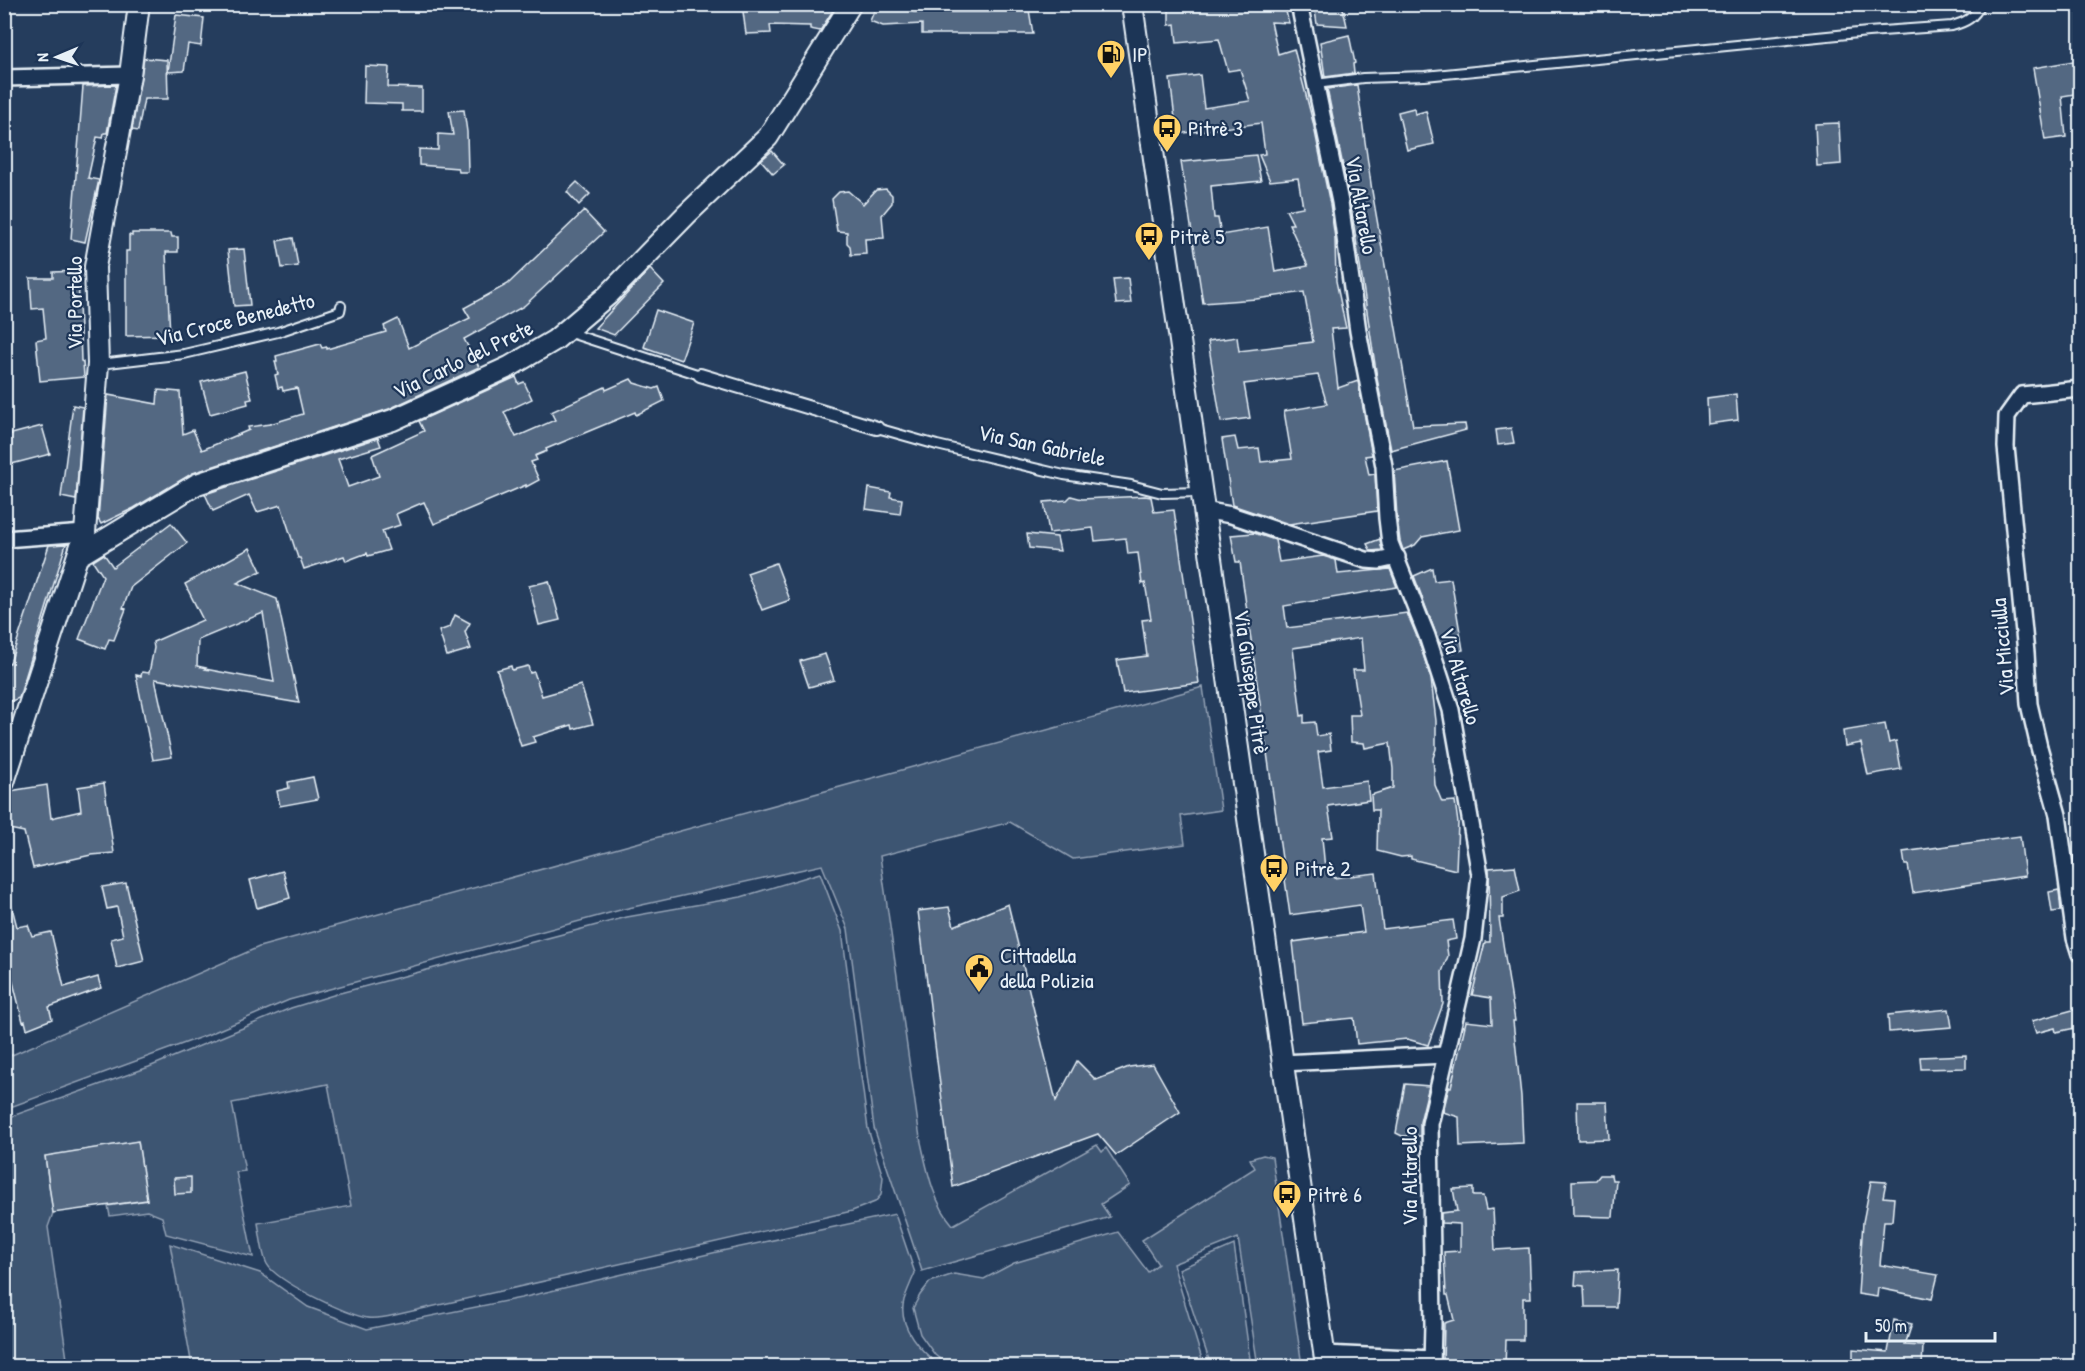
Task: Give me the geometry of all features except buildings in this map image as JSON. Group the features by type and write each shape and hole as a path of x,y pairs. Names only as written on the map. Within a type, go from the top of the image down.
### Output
{"street":[{"name":"Via Portello","path":"4,782 85,533 98,364 95,267 130,75 140,4"},
{"name":"Via Carlo del Prete","path":"78,556 197,484 393,420 509,367 555,340 608,295 687,214 768,137 851,4"},
{"name":"Via Giuseppe Pitrè","path":"1132,4 1325,1360"},
{"name":"Via Altarello","path":"1299,4 1340,202 1358,331 1384,466 1386,518 1390,543 1427,636 1451,710 1480,875 1473,939 1430,1124 1432,1363"},
{"path":"4,78 130,75"},
{"path":"700,375 877,428"},
{"name":"Via Micciulla","path":"2080,389 2022,395 2007,416 2006,447 2029,704 2058,815 2075,938 2080,954"},
{"name":"Via San Gabriele","path":"1202,501 1231,515 1366,560 1379,561 1396,557"},
{"path":"4,539 85,533"},
{"path":"1282,1063 1445,1055"},
{"path":"1325,1360 1432,1363"}],"lane":[{"path":"1316,84 1363,78 1425,76 1868,32 1952,26 1965,22 1976,14 1981,4"},
{"name":"Via Croce Benedetto","path":"98,364 184,354 257,337 340,311 340,306"},
{"path":"566,331 700,375"},
{"name":"Via San Gabriele","path":"877,428 936,446 1064,475 1131,485 1202,501"}],"shaded area":[{"path":"1203,687 1221,810 1181,816 1185,844 1073,859 1010,822 880,856 920,1138 931,1184 946,1216 953,1225 1097,1145 1102,1152 1106,1148 1130,1185 1101,1204 1110,1217 922,1271 874,1128 848,929 822,865 624,909 289,1000 207,1035 5,1109 5,1058 259,947"},
{"path":"820,873 842,931 868,1129 883,1177 881,1195 875,1202 852,1211 395,1315 378,1318 358,1316 330,1305 273,1271 264,1255 258,1223 351,1206 328,1084 232,1103 245,1171 236,1172 253,1257 166,1234 162,1217 147,1211 110,1216 108,1206 147,1200 138,1141 45,1156 53,1213 48,1227 68,1366 5,1366 4,1119 149,1067 291,1008 340,993 627,917 741,897"},
{"path":"1263,1155 1272,1157 1302,1366 1258,1366 1238,1238 1173,1264 1204,1366 949,1366 935,1355 920,1334 913,1308 920,1295 930,1282 954,1274 984,1279 1014,1263 1118,1232 1148,1272 1158,1264 1142,1240 1255,1168 1250,1159"},
{"path":"895,1214 915,1273 904,1300 904,1320 918,1346 940,1366 192,1366 170,1244 260,1273 308,1307 367,1329 521,1298 717,1252"},
{"path":"1234,1245 1251,1366 1211,1366 1179,1269"}],"place":[{"name":"IP","path":"1111,80"},
{"name":"Pitrè 3","path":"1167,154"},
{"name":"Pitrè 5","path":"1149,262"},
{"name":"Pitrè 2","path":"1274,894"},
{"name":"Cittadella della Polizia","path":"979,994"},
{"name":"Pitrè 6","path":"1287,1220"}]}
